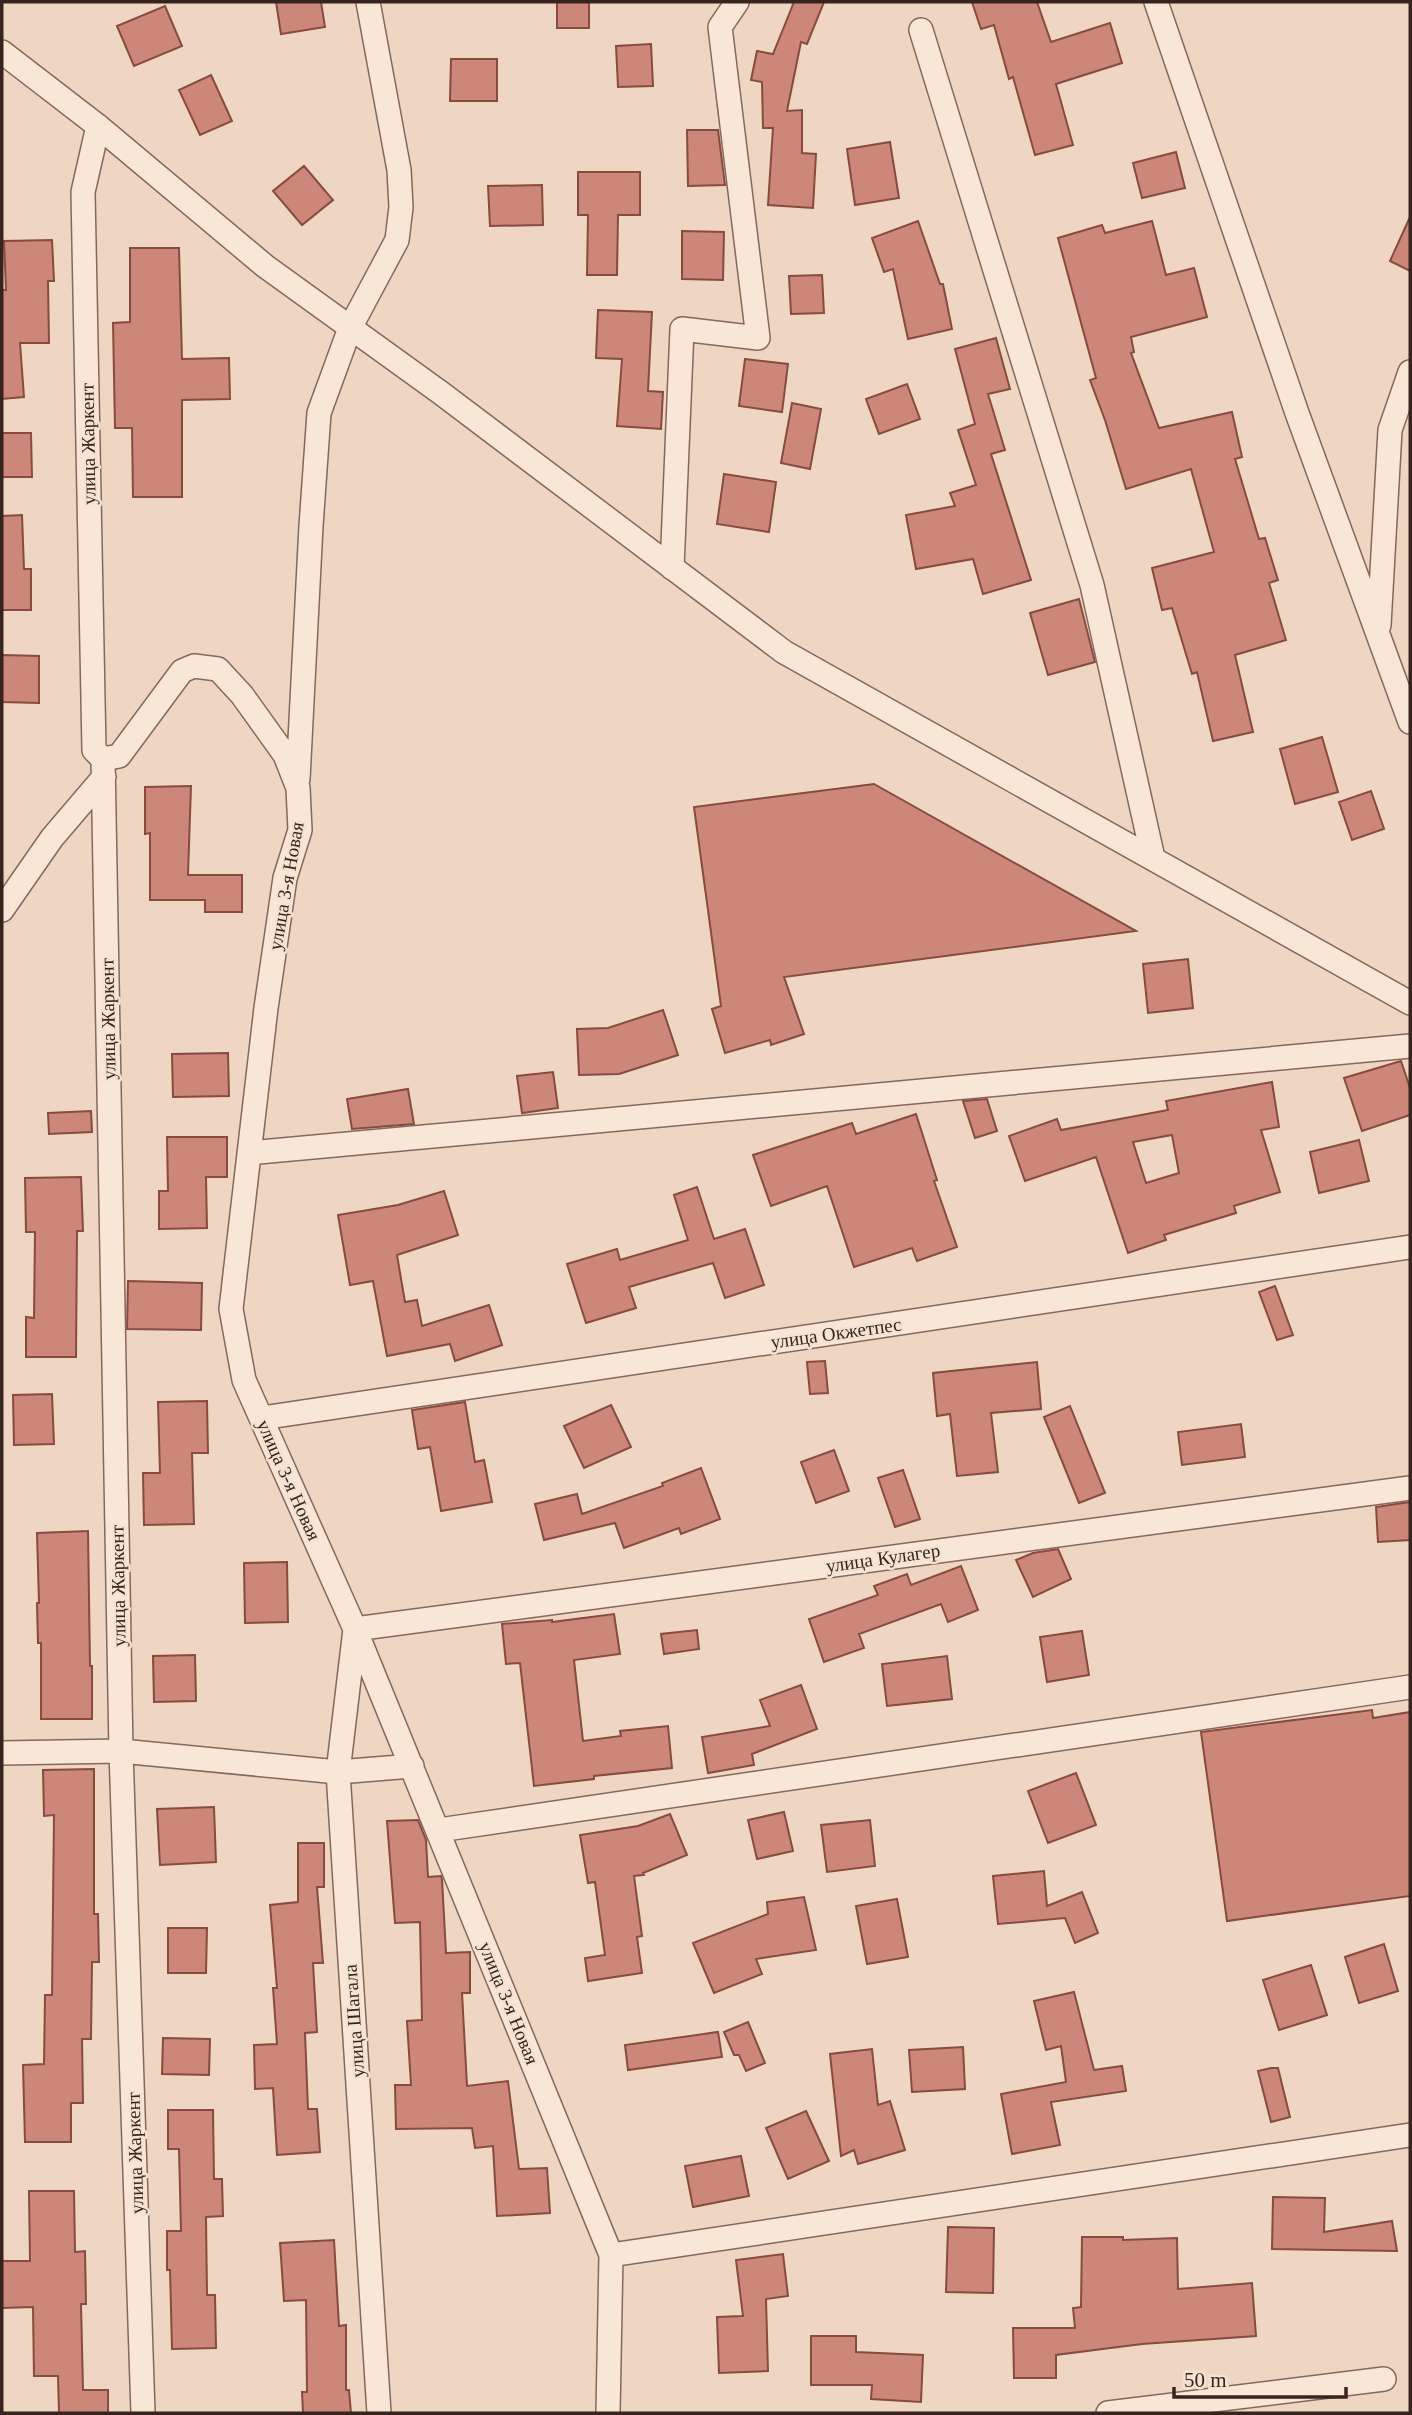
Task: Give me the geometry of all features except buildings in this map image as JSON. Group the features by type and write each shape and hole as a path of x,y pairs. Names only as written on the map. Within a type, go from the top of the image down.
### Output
{"street":[{"path":"298,788 310,526 319,413 350,328 397,240 401,207 399,170 368,2"},
{"path":"672,568 682,329 758,338 720,27 737,2"},
{"path":"1156,2 1297,412 1410,722"},
{"path":"921,30 1092,585 1153,859"},
{"path":"2,52 98,126 265,266 784,652 1410,1003"},
{"name":"улица Жаркент","path":"98,126 83,192 94,750 109,764 121,1751 143,2413"},
{"path":"1378,635 1390,430 1410,372"},
{"name":"улица 3-я Новая","path":"109,764 182,671 194,666 218,669 242,695 285,755 298,788 300,830 285,878 266,1008 231,1309 244,1380 355,1629 611,2255 608,2413"},
{"path":"2,910 52,838 109,764"},
{"path":"249,1153 1410,1046"},
{"name":"улица Окжетпес","path":"262,1418 1410,1247"},
{"name":"улица Кулагер","path":"355,1629 1410,1488"},
{"name":"улица Шагала","path":"355,1629 338,1772 379,2413"},
{"path":"439,1830 1410,1687"},
{"path":"2,1753 121,1751 338,1772 412,1766"},
{"path":"611,2255 1410,2135"},
{"path":"1108,2413 1384,2379"}]}
